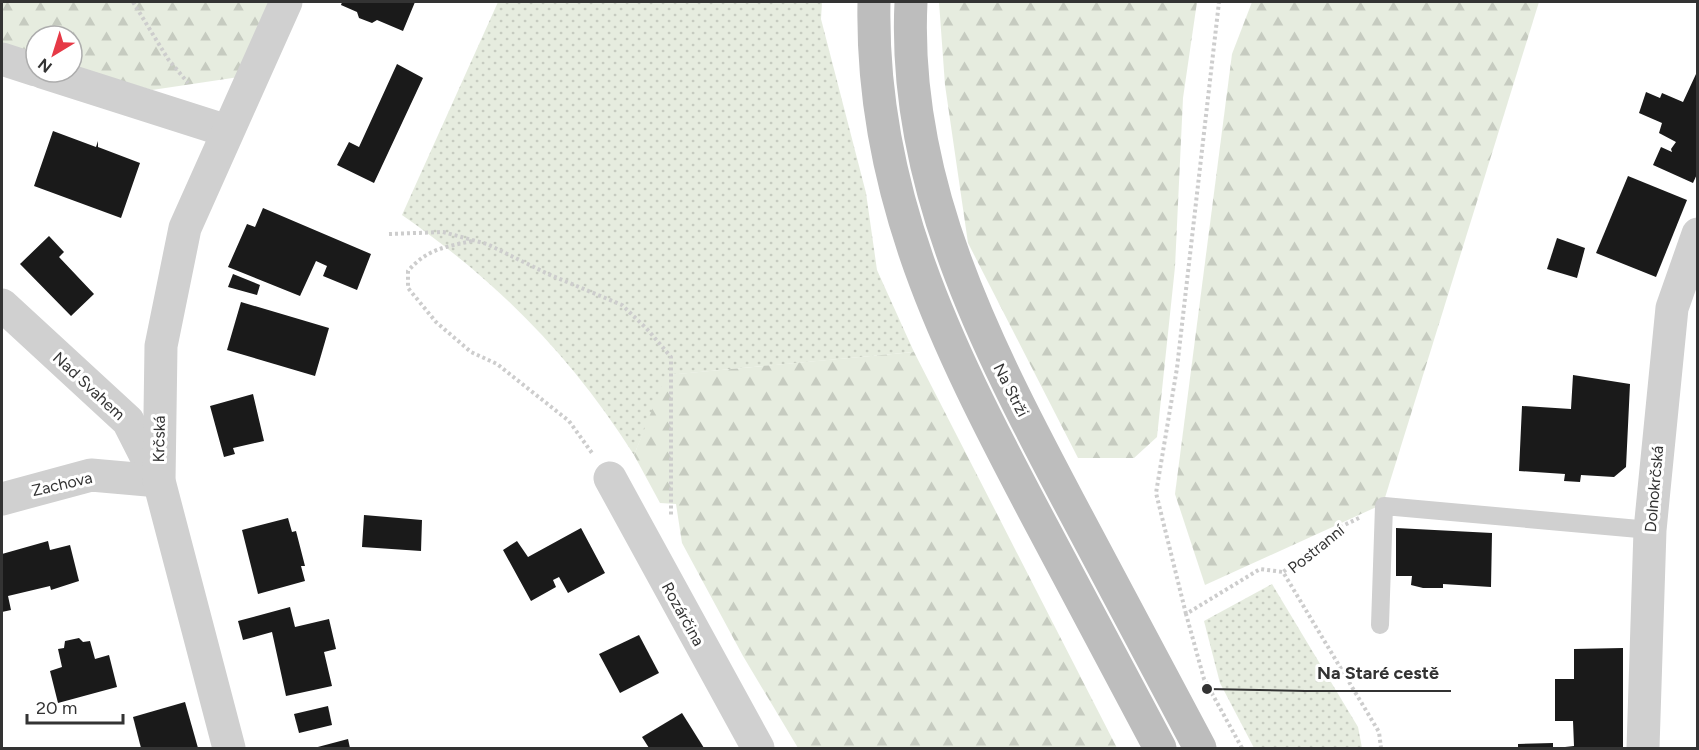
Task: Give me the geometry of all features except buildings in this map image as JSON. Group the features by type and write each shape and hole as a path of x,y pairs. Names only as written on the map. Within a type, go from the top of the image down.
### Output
{"street":[{"name":"Krčská","path":"229,748 159,481 161,346 185,228 286,2"},
{"path":"874,2 879,103 894,187 923,282 971,389 1160,748"},
{"name":"Na Strži","path":"911,2 914,97 928,178 955,265 1001,373 1200,748"},
{"path":"2,59 24,66"},
{"path":"80,84 227,131"},
{"name":"Dolnokrčská","path":"1643,748 1650,530 1672,308 1698,234"},
{"name":"Nad Svahem","path":"2,305 128,421 159,481"},
{"name":"Zachova","path":"2,499 91,475 159,481"},
{"name":"Rozárčina","path":"610,478 758,748"}],"lane":[{"path":"1380,625 1384,506 1650,530"}],"path":[{"path":"133,2 168,59 190,86"},
{"path":"1219,2 1177,368 1156,493 1204,679 1242,748"},
{"path":"389,234 443,232 487,244 548,274 621,305 647,329 671,357 671,521"},
{"path":"473,241 436,248 420,257 408,271 408,288 436,322 471,352 497,364 568,420 610,478"},
{"name":"Postranní","path":"1381,748 1379,732 1283,572 1338,528 1384,506"},
{"path":"1186,614 1260,569 1283,572"}],"green space":[{"path":"2,2 274,2 239,77 152,90 84,70 84,24 24,24 24,52 2,46"},
{"path":"498,2 822,2 821,19 866,193 877,270 914,352 668,375 634,455 585,385 530,323 470,267 402,215"},
{"path":"939,2 1197,2 1183,98 1175,267 1157,437 1134,458 1078,458 968,243 945,85"},
{"path":"1252,2 1539,2 1383,504 1205,585 1175,494 1232,54"},
{"path":"914,352 1117,748 798,748 743,656 682,543 676,504 660,503 634,455 666,375"},
{"path":"1272,584 1358,727 1362,748 1254,748 1220,683 1204,621"}],"place":[{"name":"Na Staré cestě","path":"1207,689"}]}
